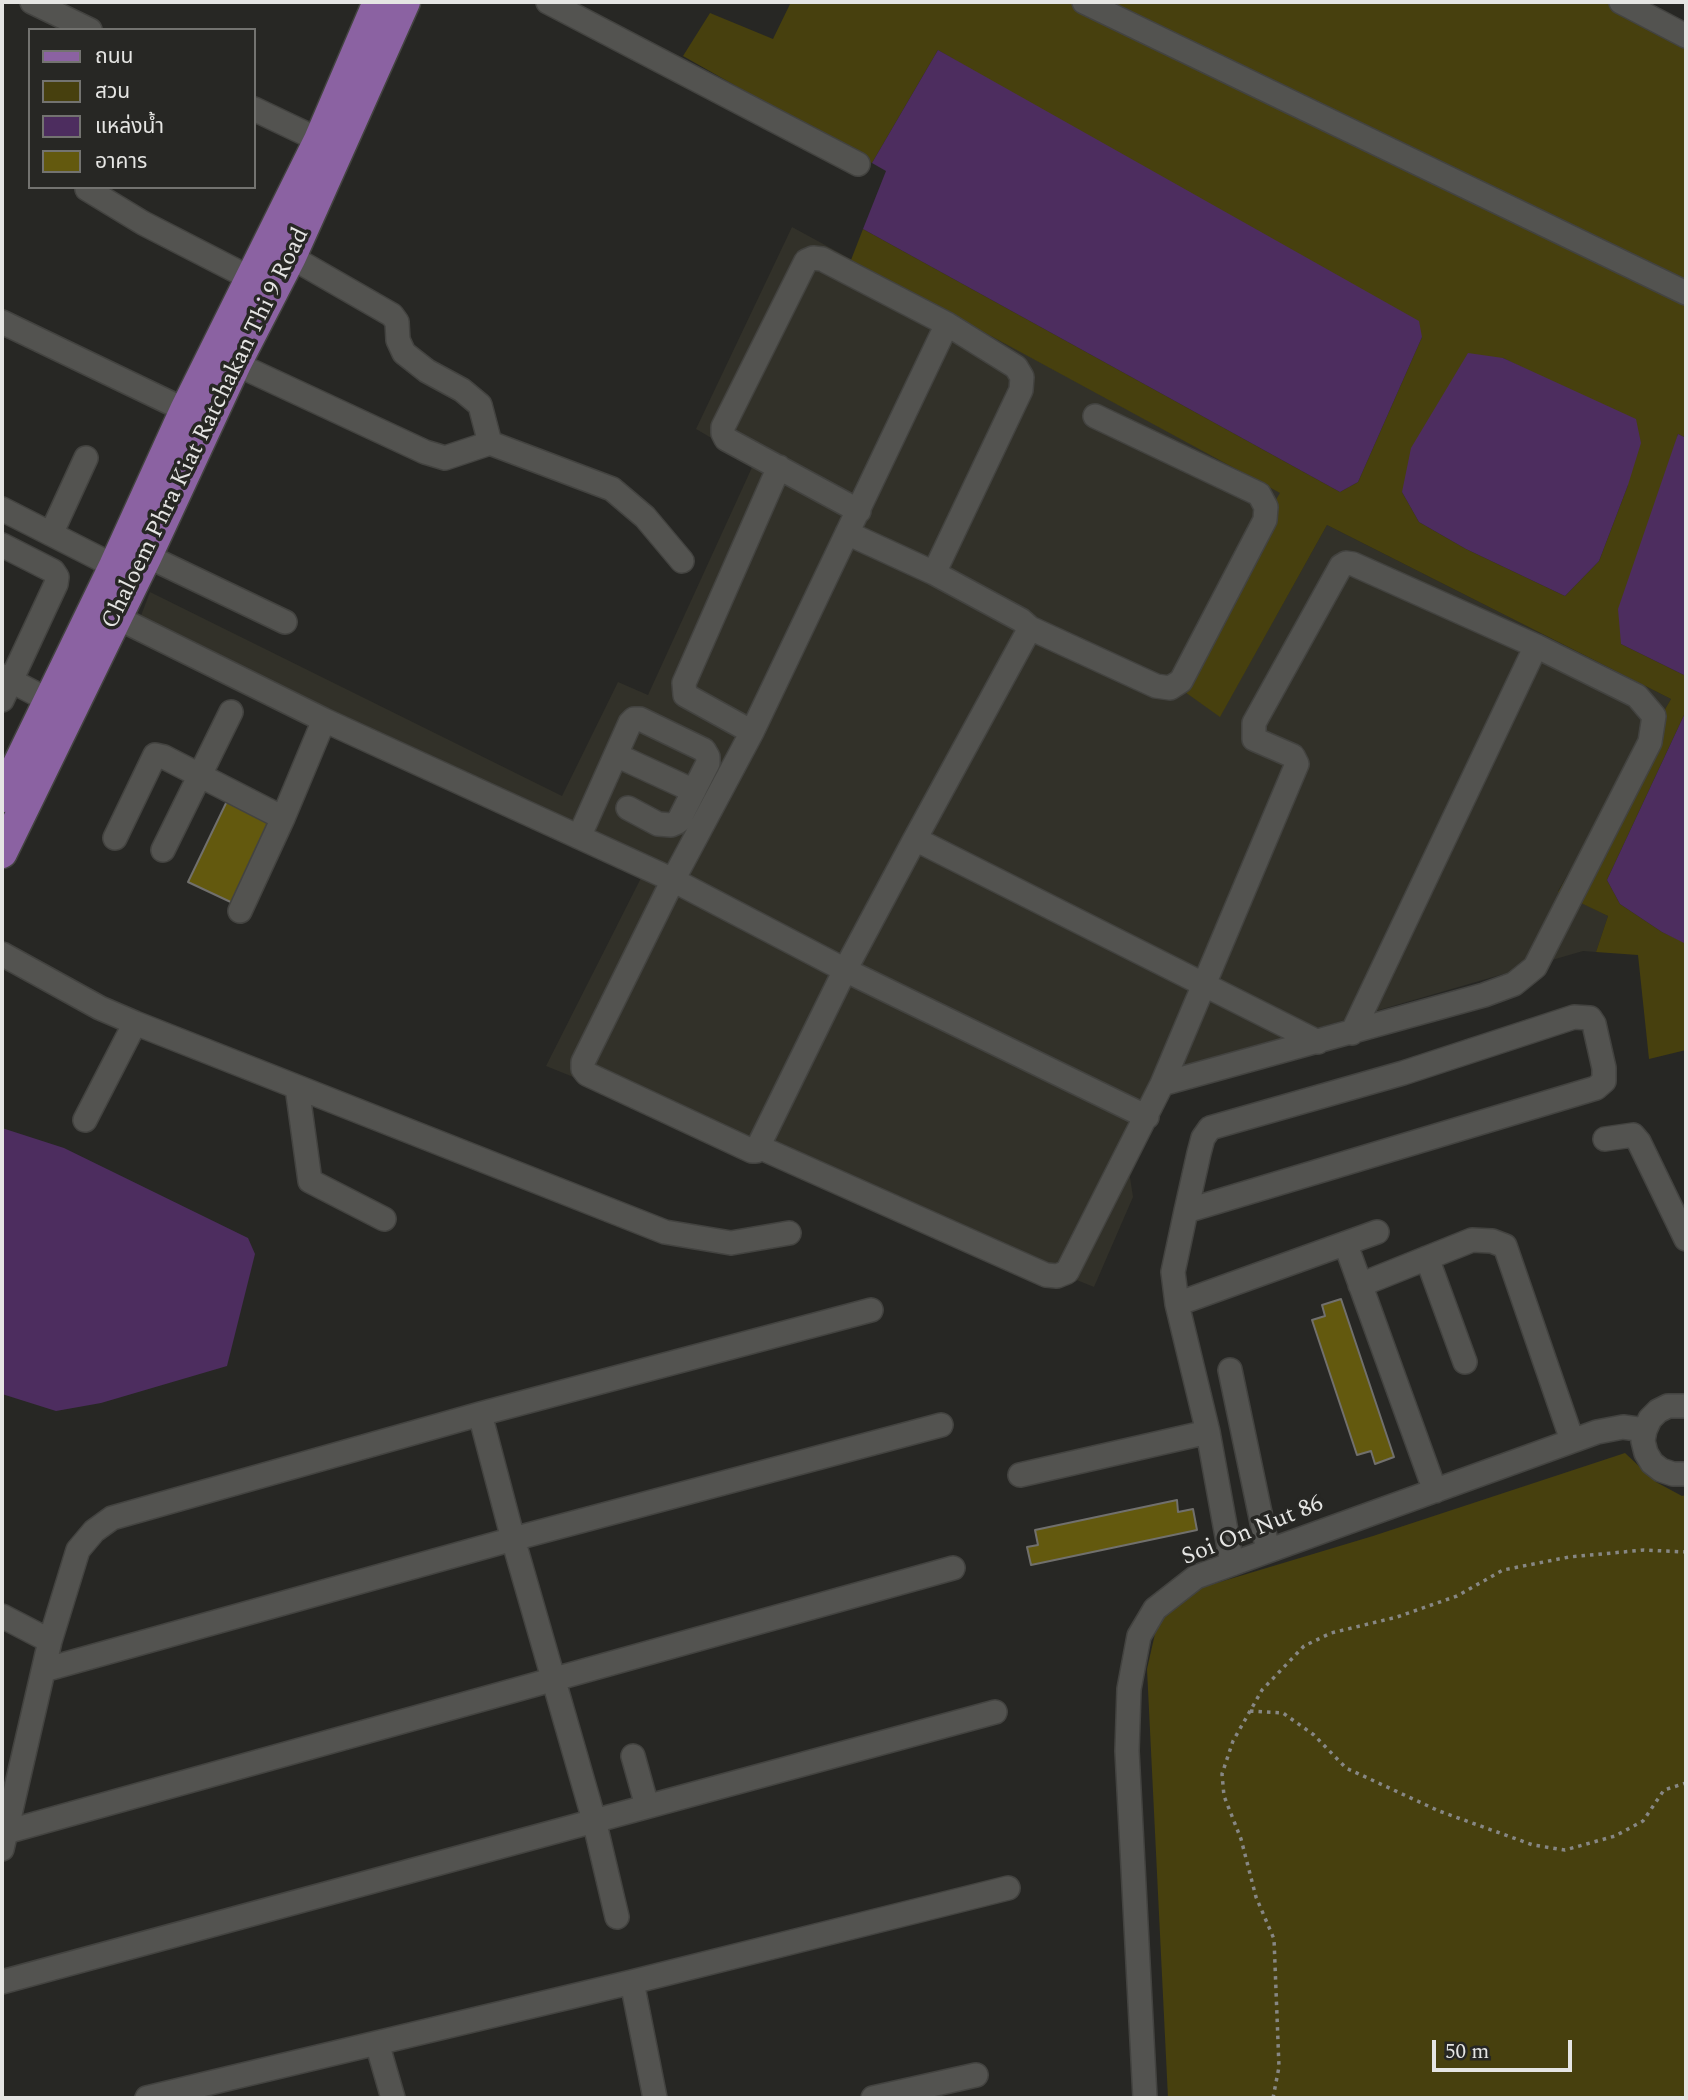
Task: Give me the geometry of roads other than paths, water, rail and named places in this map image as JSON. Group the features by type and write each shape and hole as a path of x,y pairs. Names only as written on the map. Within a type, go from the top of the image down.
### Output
{"main road":[{"name":"Chaloem Phra Kiat Ratchakan Thi 9 Road","path":"2,797 114,566 185,410 319,140 378,2"},
{"name":"Chaloem Phra Kiat Ratchakan Thi 9 Road","path":"2,853 147,556 236,364 291,257 405,2"}],"street":[{"path":"32,2 86,28"},
{"path":"548,2 858,164"},
{"path":"1084,2 1686,293"},
{"path":"1621,2 1686,36"},
{"path":"256,110 319,140"},
{"path":"87,190 143,223 250,278"},
{"path":"291,257 392,315 397,322 398,340 404,353 427,371 462,390 480,405 490,443"},
{"path":"859,511 726,439 723,427 806,261 813,258 822,259 947,324 1016,367 1023,377 1021,390 934,573"},
{"path":"2,322 185,410"},
{"path":"947,324 752,732 673,880 583,1062 583,1069 587,1074 756,1151 845,970 1030,628"},
{"path":"236,364 435,455 445,458 490,443 612,489 645,517 682,561"},
{"path":"847,533 934,573 1030,628 1156,686 1170,688 1181,681 1265,520 1266,507 1259,494 1095,416"},
{"path":"51,534 86,458"},
{"path":"752,732 685,695 684,683 779,467"},
{"path":"2,509 114,566"},
{"path":"2,545 53,571 57,577 56,584 5,685 48,700"},
{"path":"147,556 285,622"},
{"path":"759,1147 1046,1275 1057,1276 1067,1272 1162,1084 1297,764 1293,756 1254,739 1254,723 1341,566 1346,563 1536,646 1637,696 1654,716 1650,742 1535,967 1514,984 1352,1033 1162,1084"},
{"path":"116,617 324,720 673,880 845,970 1147,1117"},
{"path":"1352,1033 1536,646"},
{"path":"163,850 230,712"},
{"path":"579,837 630,723 640,719 704,750 708,763 678,822 671,825 658,824 628,808"},
{"path":"240,911 324,720"},
{"path":"115,838 155,755 199,774 283,818"},
{"path":"616,755 694,791"},
{"path":"915,839 1318,1042"},
{"path":"2,954 135,1023 665,1232 731,1242 789,1233"},
{"path":"1186,1211 1596,1088 1604,1081 1604,1068 1594,1024 1586,1016 1574,1017 1402,1073 1210,1128 1203,1138 1186,1211 1173,1272 1177,1304 1208,1432 1232,1564"},
{"path":"85,1120 135,1023"},
{"path":"297,1087 310,1181 384,1219"},
{"path":"1605,1139 1633,1135 1639,1142 1686,1239"},
{"path":"1177,1304 1377,1232"},
{"path":"1360,1285 1472,1240 1492,1241 1505,1246 1572,1440"},
{"path":"1346,1245 1435,1491"},
{"path":"1427,1258 1465,1362"},
{"path":"871,1310 480,1414 112,1518 94,1531 78,1550 50,1641 4,1840 553,1678 953,1568"},
{"path":"1230,1370 1268,1551"},
{"path":"1686,1406 1668,1406 1658,1411 1650,1419 1643,1441 1652,1463 1661,1470 1686,1474"},
{"path":"480,1414 594,1820 617,1917"},
{"path":"44,1670 513,1539 941,1425"},
{"name":"Soi On Nut 86","path":"1145,2098 1127,1751 1129,1689 1139,1636 1155,1609 1196,1577 1572,1440 1623,1427 1645,1430"},
{"path":"1020,1475 1208,1432"},
{"path":"2,1616 50,1641"},
{"path":"2,1982 995,1712"},
{"path":"634,1756 647,1806"},
{"path":"147,2098 632,1982 1008,1888"},
{"path":"632,1982 655,2098"},
{"path":"377,2043 393,2098"},
{"path":"873,2098 976,2075"}],"water":[{"path":"938,50 1419,321 1422,337 1358,482 1340,492 863,229 886,171 872,163"},
{"path":"1468,353 1503,358 1636,419 1641,443 1599,561 1565,596 1466,549 1419,522 1402,492 1411,448"},
{"path":"1678,434 1686,438 1686,676 1621,644 1618,609"},
{"path":"1686,711 1686,944 1662,932 1620,904 1607,880"},
{"path":"2,1128 64,1148 248,1238 255,1254 227,1366 101,1403 56,1411 2,1394"}]}
